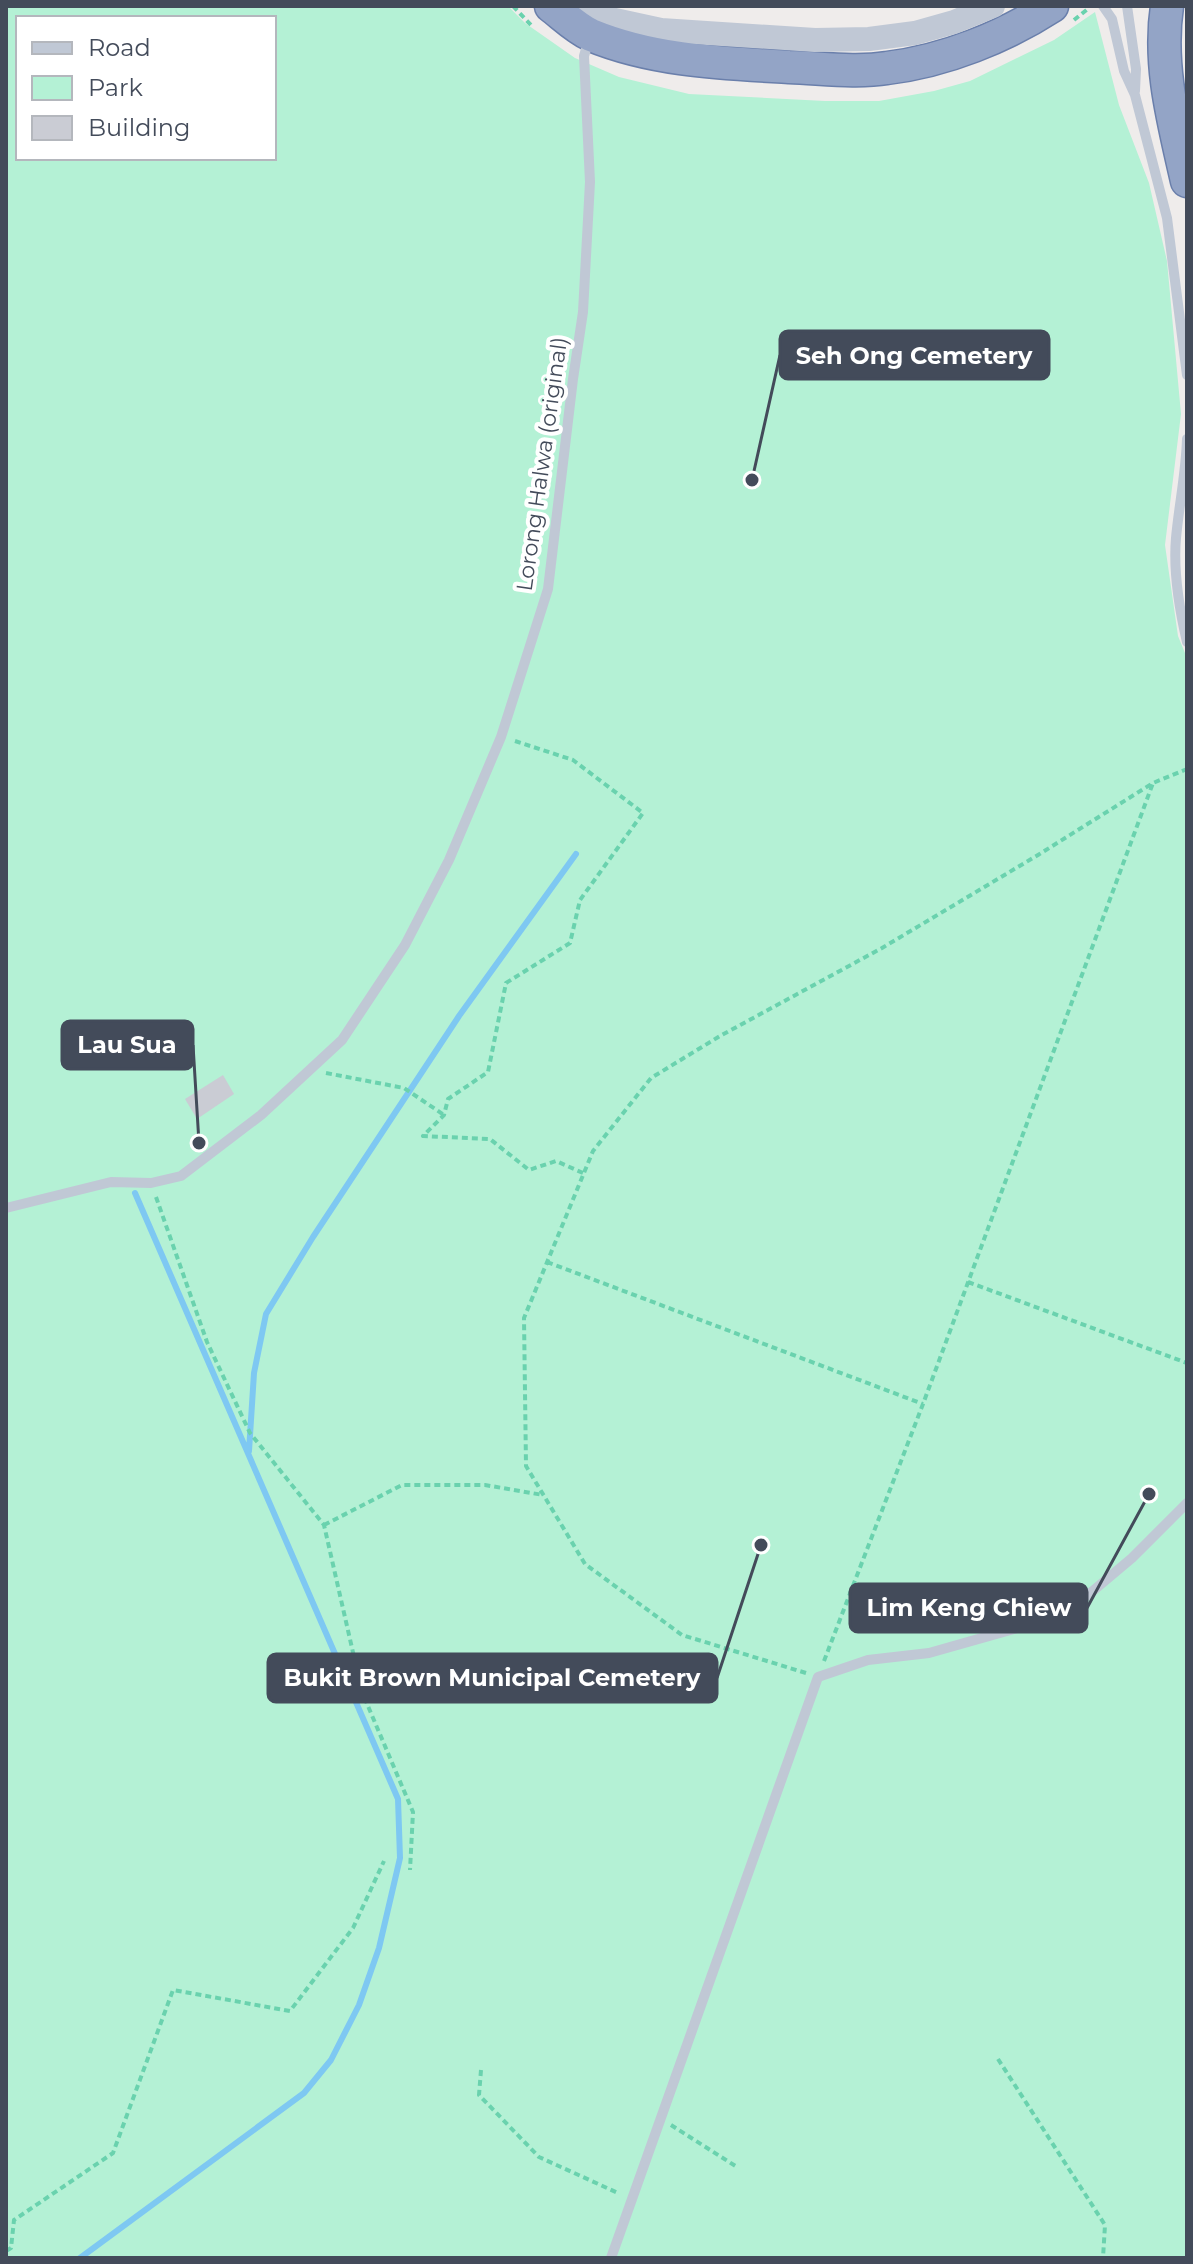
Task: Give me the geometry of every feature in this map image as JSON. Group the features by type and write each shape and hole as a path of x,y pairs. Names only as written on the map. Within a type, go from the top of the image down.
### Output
{"highway":[{"path":"552,6 575,26 595,20 657,55 715,63 829,69 886,69 932,59 967,48 1052,6"},
{"path":"1167,6 1164,66 1187,181"}],"street":[{"path":"552,6 661,30 829,40 915,33 993,6"},
{"path":"595,20 616,11 671,19 850,27 897,25 961,6"}],"lane":[{"path":"1103,6 1112,19 1124,71 1135,95 1167,218 1187,375"},
{"path":"1127,6 1136,69 1135,95"},
{"name":"Lorong Halwa (original)","path":"6,1208 111,1182 151,1183 181,1176 261,1115 342,1040 405,945 449,860 501,737 548,589 583,312 590,182 584,56 595,20"},
{"path":"1187,439 1176,538 1180,611 1187,642"},
{"path":"611,2258 818,1677 868,1660 929,1653 1031,1624 1088,1595 1132,1558 1187,1503"}],"path":[{"path":"501,737 573,760 643,813 580,900 570,943 506,983 488,1072 448,1099 444,1115 423,1136 490,1139 529,1170 556,1161 584,1173"},
{"path":"1153,783 923,1404 818,1677 682,1635 585,1564 526,1466 524,1318 593,1151 651,1078 720,1036 882,948 1153,783 1187,769"},
{"path":"312,1070 404,1088 444,1115"},
{"path":"151,1183 207,1342 250,1433 324,1525 362,1692 413,1812 410,1870"},
{"path":"547,1262 923,1404"},
{"path":"968,1282 1187,1363"},
{"path":"324,1525 402,1485 485,1485 544,1495"},
{"path":"6,2251 11,2248 14,2220 113,2153 173,1990 290,2011 353,1928 384,1861"},
{"path":"998,2059 1105,2225 1103,2258"},
{"path":"481,2070 479,2095 539,2157 631,2199"},
{"path":"659,2118 737,2167"}],"green space":[{"path":"6,6 508,6 525,23 575,58 619,77 689,94 825,101 879,101 970,81 1054,40 1095,12 1119,105 1149,183 1167,261 1181,414 1165,545 1178,636 1187,658 1187,2258 6,2258"}],"building":[{"path":"223,1075 234,1094 197,1119 185,1099"}],"waterway":[{"path":"249,1451 254,1373 266,1314 313,1237 459,1016 576,854"},
{"path":"80,2258 304,2093 331,2060 359,2005 379,1948 400,1858 398,1799 135,1193"}],"place":[{"name":"Seh Ong Cemetery","path":"752,480"},
{"name":"Lau Sua","path":"199,1143"},
{"name":"Lim Keng Chiew","path":"1149,1494"},
{"name":"Bukit Brown Municipal Cemetery","path":"761,1545"}]}
